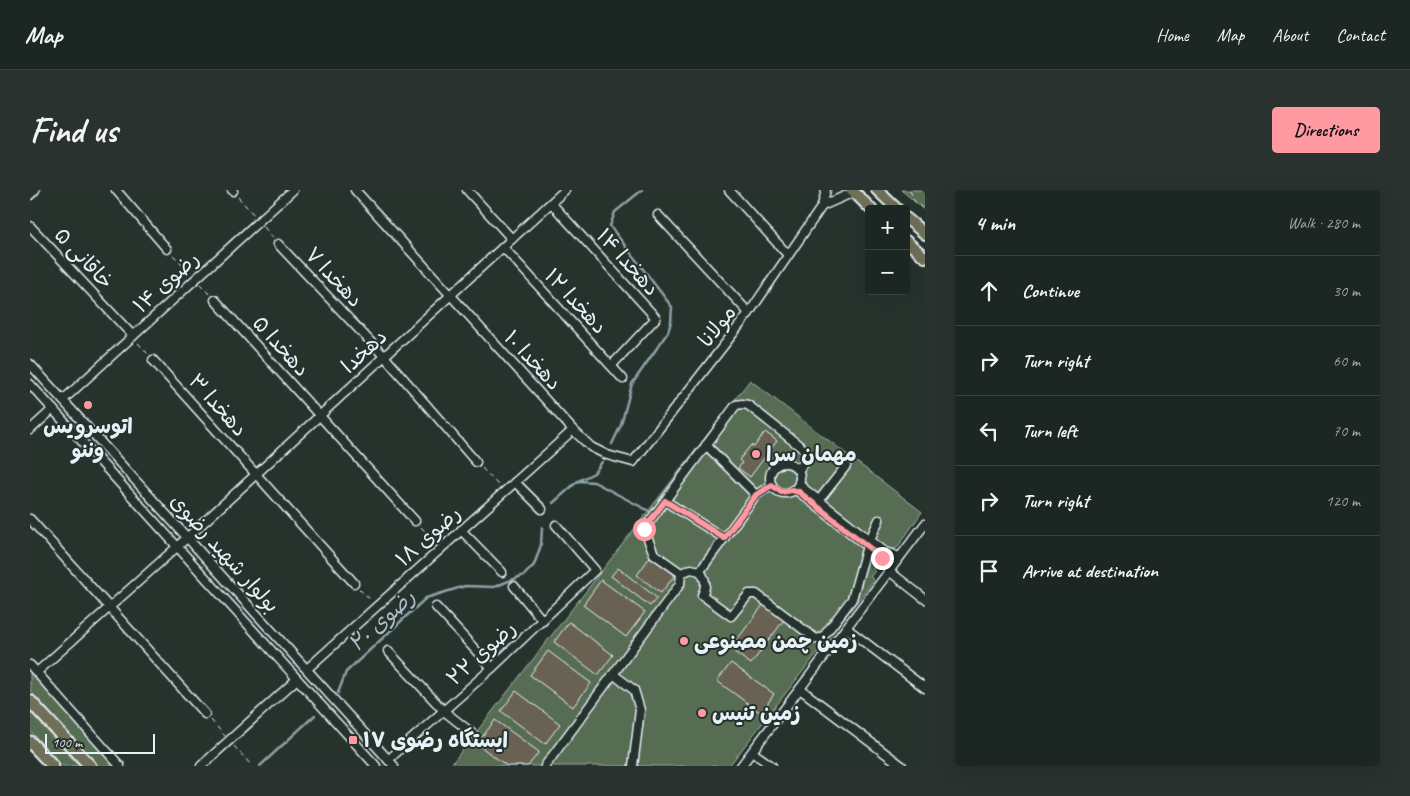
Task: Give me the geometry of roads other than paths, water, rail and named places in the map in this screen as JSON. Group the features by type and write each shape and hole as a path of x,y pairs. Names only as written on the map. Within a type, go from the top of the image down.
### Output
{"highway":[{"path":"30,701 90,766"},
{"path":"30,742 53,766"}],"main road":[{"path":"877,190 893,205"},
{"path":"853,191 867,205"},
{"path":"910,221 925,234"},
{"path":"910,244 925,257"}],"street":[{"path":"30,195 35,190"},
{"path":"116,190 167,248"},
{"name":"رضوی ۱۴","path":"63,400 293,190"},
{"name":"دهخدا ۱۰","path":"355,190 572,430 591,447 607,455 633,462"},
{"path":"467,190 512,238"},
{"name":"دهخدا","path":"178,546 565,190"},
{"path":"729,190 788,255"},
{"path":"822,206 826,190"},
{"path":"822,206 853,191"},
{"name":"دهخدا ۱۴","path":"551,203 656,318 612,365"},
{"name":"مولانا","path":"633,462 749,313 822,206"},
{"path":"658,215 749,313"},
{"name":"خاقانی ۵","path":"30,226 133,336"},
{"name":"دهخدا ۷","path":"278,244 384,356 476,462"},
{"name":"دهخدا ۱۲","path":"503,247 624,379"},
{"name":"دهخدا ۵","path":"215,300 415,521"},
{"name":"دهخدا ۳","path":"153,360 354,583"},
{"name":"بولوار شهید رضوی","path":"30,364 391,763"},
{"name":"بولوار شهید رضوی","path":"30,384 178,546 373,765"},
{"path":"681,573 654,554 644,529 736,405 748,406 806,450 807,456 799,470 799,482 817,503"},
{"path":"30,430 53,409"},
{"name":"رضوی ۱۸","path":"307,669 572,430"},
{"path":"706,445 756,495"},
{"path":"799,470 789,464 778,465 771,474 772,485 781,492 792,490 799,492 817,503 868,543 882,558 889,571 925,598"},
{"path":"817,503 846,466"},
{"path":"515,482 542,510"},
{"path":"792,490 799,482"},
{"path":"700,572 756,495 772,485"},
{"path":"665,501 724,538"},
{"path":"30,519 205,714"},
{"path":"681,573 691,569 700,572 705,578 706,587 702,595 731,616 749,594 756,594 816,638 823,638 852,599 868,543 879,520"},
{"path":"742,766 925,524"},
{"name":"رضوی ۲۲","path":"391,763 595,570 556,525"},
{"path":"461,530 502,572"},
{"path":"868,543 900,557"},
{"path":"37,672 178,546"},
{"path":"545,766 680,584 681,573"},
{"path":"514,586 543,621"},
{"path":"436,607 492,668"},
{"path":"846,628 925,688"},
{"path":"388,651 444,711 473,734"},
{"path":"30,665 120,766"},
{"path":"613,674 634,690 640,710 633,766"},
{"path":"201,766 297,679"},
{"path":"800,689 902,766"},
{"path":"752,752 772,766"}],"waterway":[{"path":"612,444 621,425 632,384 668,332 671,322 672,307 610,226 615,212 642,190"},
{"path":"553,503 578,481 594,473 602,462"},
{"path":"578,481 594,482 649,511"},
{"name":"رضوی ۲۰","path":"338,693 346,672 426,598 465,586 494,587 524,575 534,565 541,545 542,527"},
{"path":"260,766 315,715"}],"place":[{"name":"اتوسرویس وننو","path":"88,405"},
{"name":"مهمان سرا","path":"756,454"},
{"name":"زمین چمن مصنوعی","path":"684,641"},
{"name":"زمین تنیس","path":"702,713"},
{"name":"ایستگاه رضوی ۱۷","path":"353,740"}]}
